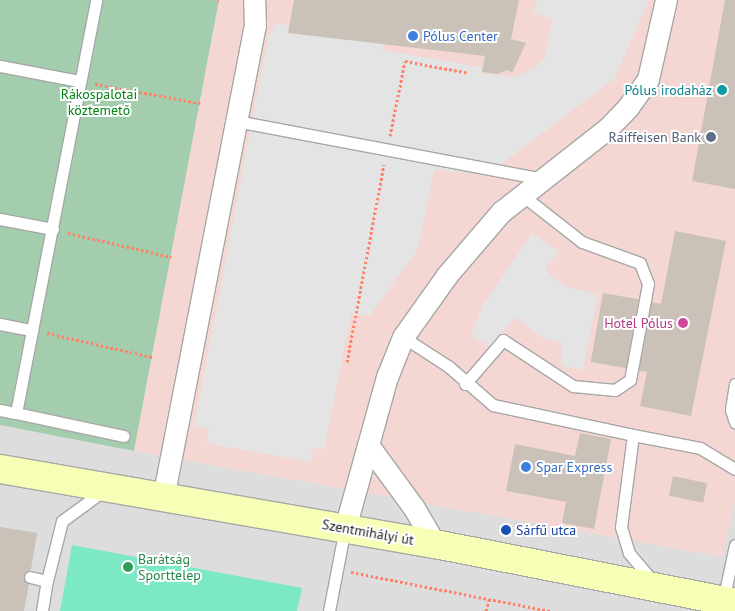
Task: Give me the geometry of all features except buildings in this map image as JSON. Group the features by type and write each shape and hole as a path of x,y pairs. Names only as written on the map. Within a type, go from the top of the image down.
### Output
{"main road":[{"name":"Szentmihályi út","path":"0,469 434,544 658,590 729,602"}],"street":[{"path":"163,498 255,25 254,0"},
{"path":"345,528 387,378 404,337 446,275 485,228 522,194 608,128 628,107 648,79 666,0"},
{"path":"368,445 414,508 434,544"}],"lane":[{"path":"16,413 96,0"},
{"path":"0,66 79,81"},
{"path":"236,121 542,180"},
{"path":"465,384 503,340 549,373 573,386 604,391 626,385 630,380 648,284 640,263 592,247 562,228 522,194"},
{"path":"0,219 52,229"},
{"path":"0,324 32,330"},
{"path":"404,337 448,366 465,384 493,405 700,448 735,469"},
{"path":"735,384 731,410 735,422"},
{"path":"0,410 124,436"},
{"path":"633,435 621,527 629,553 658,590"},
{"path":"42,611 47,581 62,521 107,488"},
{"path":"329,611 345,528"},
{"path":"729,602 735,545"},
{"path":"30,577 47,581"}],"path":[{"path":"347,362 405,61 469,73"},
{"path":"79,81 200,103"},
{"path":"52,229 171,256"},
{"path":"32,330 152,357"},
{"path":"337,570 550,611"},
{"path":"486,611 489,600"}],"shaded area":[{"path":"219,0 735,0 735,500 722,557 134,451"},
{"path":"537,0 649,0 614,79 488,174 434,170 418,249 370,315 351,314 324,450 313,448 310,462 206,443 209,429 194,426 268,38 276,23 385,44 383,50 481,67 481,74 516,77 535,68 545,57 552,19 534,13"},
{"path":"532,233 559,252 545,268 552,277 569,288 598,294 583,370 561,366 561,342 544,339 515,317 491,347 471,336 483,305"},
{"path":"0,425 721,556 735,500 735,611 0,611"}],"green space":[{"name":"Rákospalotai köztemető","path":"0,0 219,0 134,451 0,425"},
{"name":"Barátság Sporttelep","path":"72,545 302,588 297,611 60,611"}],"place":[{"name":"Pólus Center","path":"413,36"},
{"name":"Pólus irodaház","path":"722,90"},
{"name":"Raiffeisen Bank","path":"711,137"},
{"name":"Hotel Pólus","path":"683,323"},
{"name":"Spar Express","path":"526,467"},
{"name":"Sárfű utca","path":"506,530"},
{"name":"Barátság Sporttelep","path":"128,567"}]}
